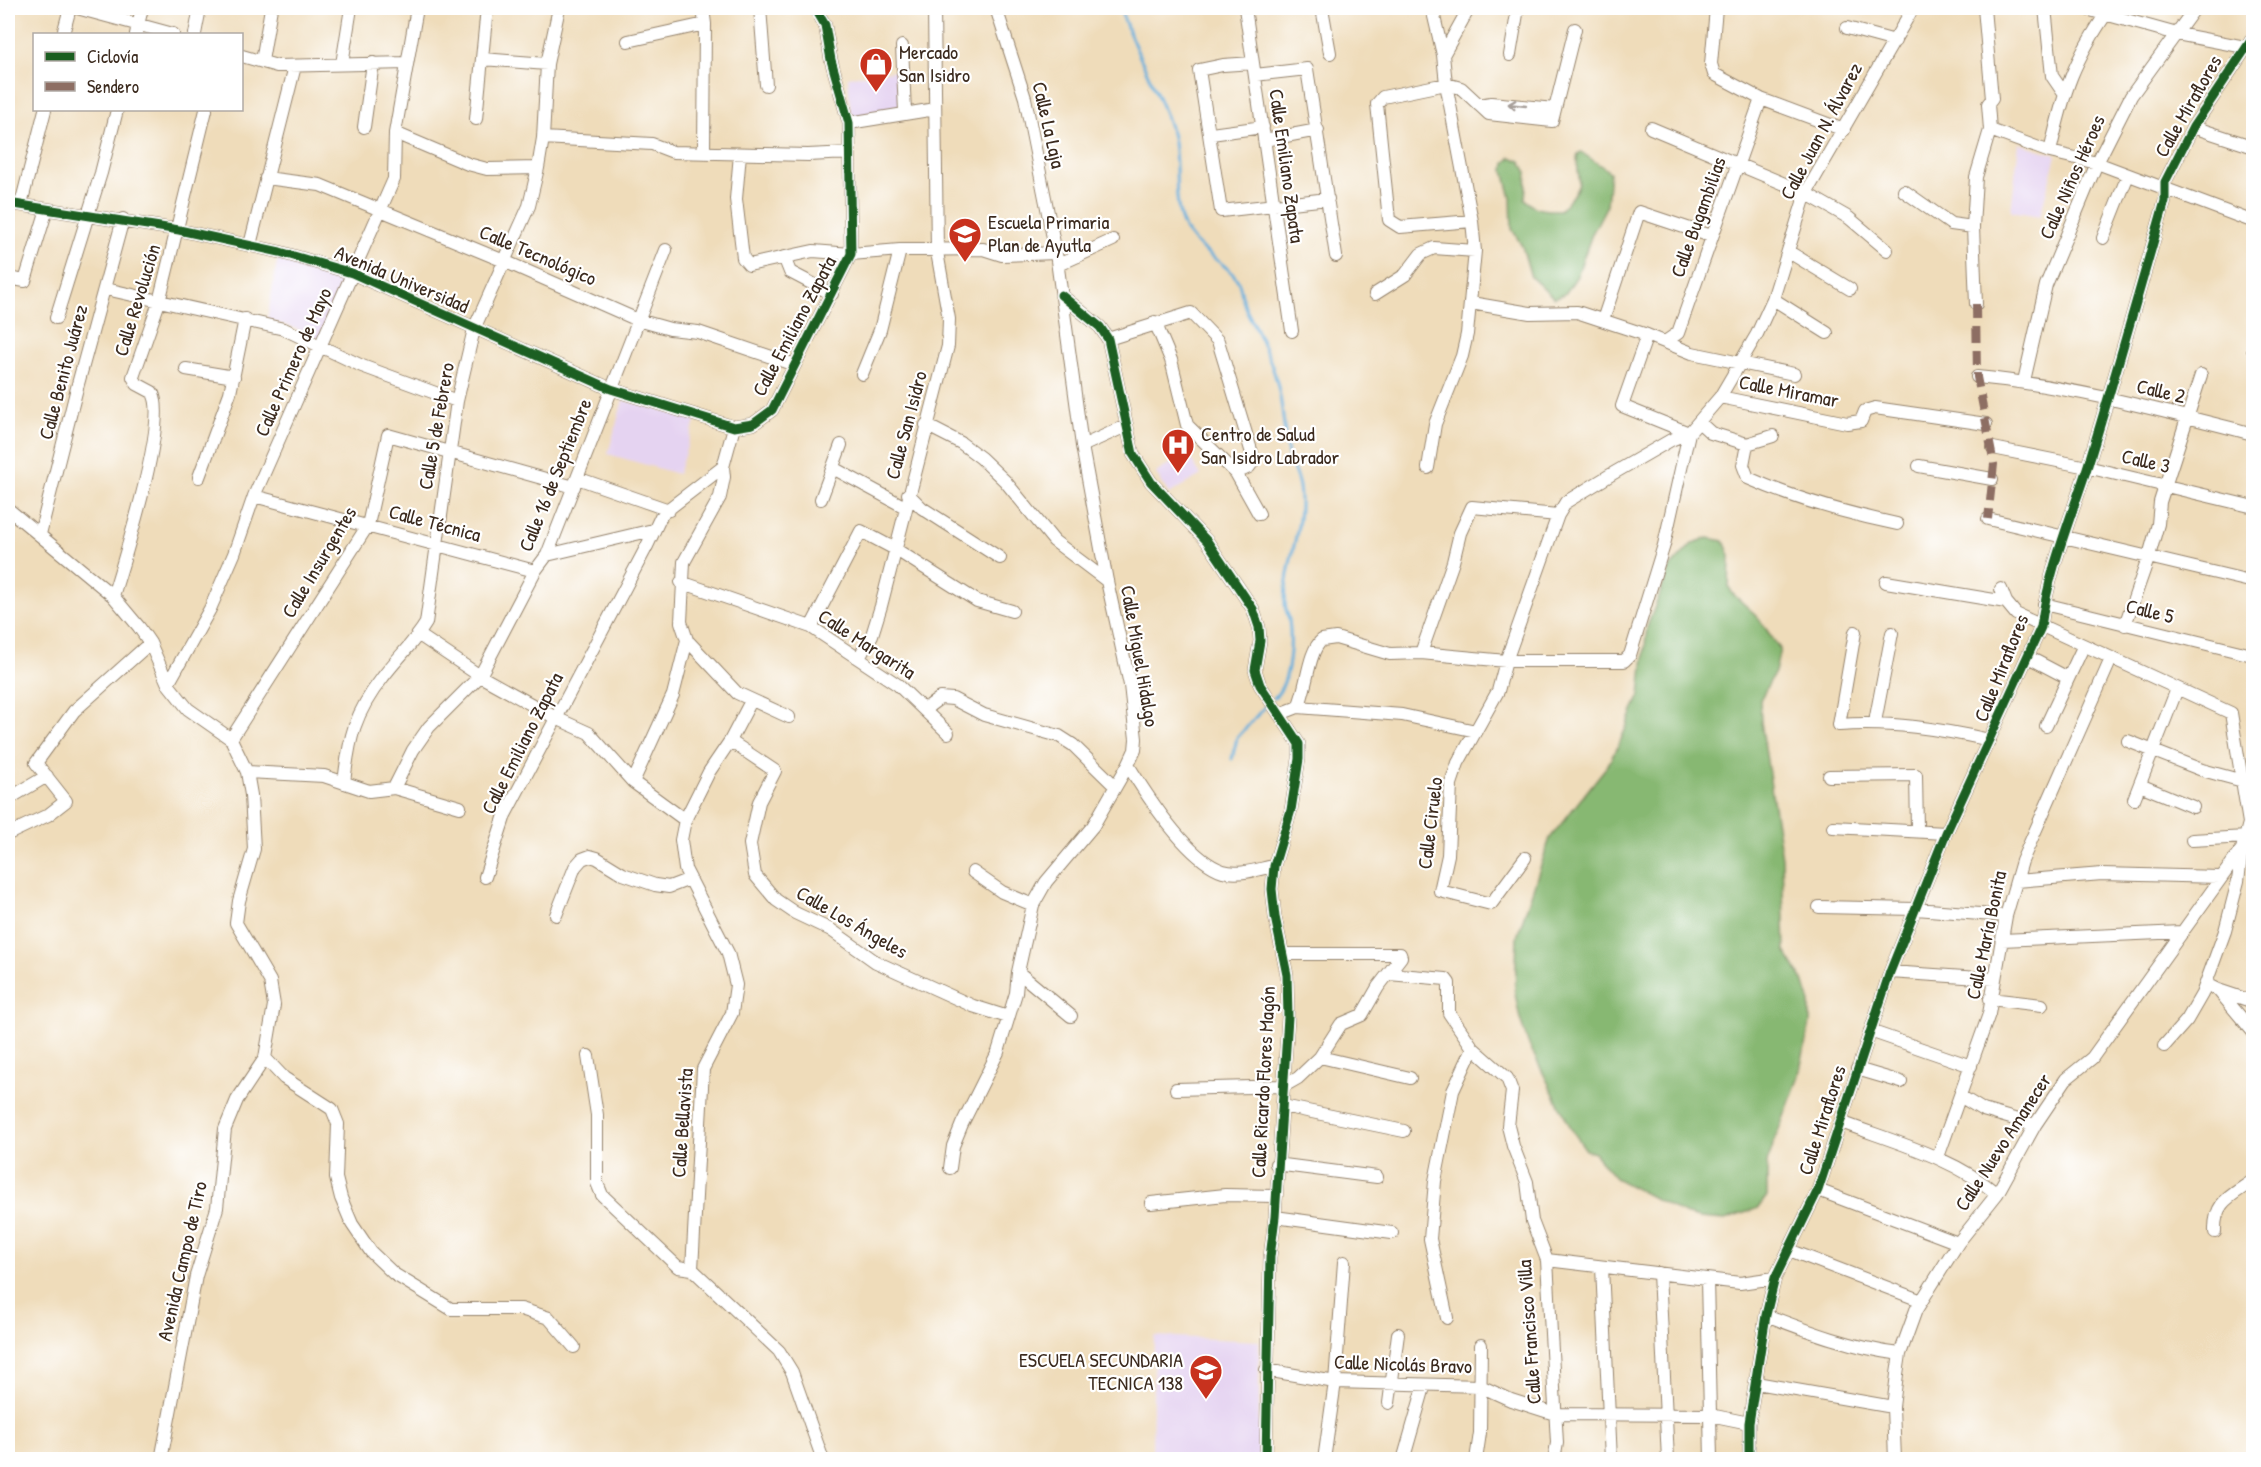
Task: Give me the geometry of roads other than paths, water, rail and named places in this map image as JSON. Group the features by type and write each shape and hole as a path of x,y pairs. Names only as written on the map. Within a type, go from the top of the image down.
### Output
{"street":[{"path":"63,33 70,8"},
{"path":"77,8 137,29 166,33"},
{"path":"137,29 142,8"},
{"path":"195,33 200,8"},
{"path":"262,61 271,8"},
{"path":"342,64 351,8"},
{"name":"Calle Primero de Mayo","path":"168,684 210,609 234,554 254,496 394,178 395,133 417,8"},
{"path":"476,119 487,8"},
{"name":"Calle 5 de Febrero","path":"344,783 349,739 359,713 382,678 419,635 426,622 457,401 474,329 529,206 543,138 547,64 559,8"},
{"path":"703,8 705,24 704,153"},
{"path":"760,8 766,86"},
{"name":"Calle Emiliano Zapata","path":"734,427 753,424 772,410 851,254 849,123 831,60 825,25 815,8"},
{"name":"Calle San Isidro","path":"858,658 872,635 881,606 948,337 949,319 938,252 934,8"},
{"name":"Calle La Laja","path":"996,8 1025,99 1057,259"},
{"name":"Calle Emiliano Zapata","path":"1245,8 1292,331"},
{"path":"1322,8 1330,53"},
{"path":"1428,468 1435,424 1462,356 1471,303 1475,251 1472,221 1446,84 1443,55 1432,8"},
{"path":"1443,55 1469,8"},
{"path":"1510,55 1518,8"},
{"path":"1716,8 1711,64 1714,74 1761,99 1844,129"},
{"name":"Calle Juan N. Álvarez","path":"1689,433 1720,397 1741,363 1773,299 1807,193 1913,8"},
{"path":"1976,304 1973,227 1976,177 1990,130 1988,104 1992,99 1984,8"},
{"path":"2045,8 2052,76 2064,92"},
{"path":"2084,8 2108,11 2177,34 2249,49"},
{"name":"Calle Niños Héroes","path":"2024,381 2046,285 2097,163 2130,96 2195,8"},
{"path":"2050,152 2064,92 2080,54 2108,11"},
{"path":"628,41 705,24"},
{"path":"1847,28 1895,41"},
{"path":"1472,221 1400,227 1389,220 1377,104 1383,97 1446,84 1461,88 1489,114 1552,121 1575,29"},
{"name":"Calle Miraflores","path":"1749,1460 1749,1423 1766,1315 1775,1278 1818,1191 1890,972 1946,833 2041,627 2044,604 2063,537 2108,399 2167,191 2165,182 2193,127 2249,49 2253,36"},
{"path":"902,46 905,112"},
{"path":"243,56 277,66 407,63"},
{"path":"483,59 547,64"},
{"path":"364,127 373,63"},
{"path":"1328,199 1221,211 1199,70 1223,65 1254,69 1307,69 1318,130 1328,199 1336,256"},
{"path":"250,245 295,66"},
{"name":"Calle Bugambilias","path":"1678,333 1761,99"},
{"path":"849,123 934,109"},
{"path":"21,204 45,111"},
{"path":"56,318 117,111"},
{"name":"Calle Revolución","path":"113,596 139,511 158,409 152,392 137,384 133,377 159,302 179,230 206,111"},
{"path":"2193,127 2253,147"},
{"path":"1652,128 1807,193 1849,218 1887,250"},
{"path":"1210,134 1318,130"},
{"path":"1990,130 2050,152 2097,163 2253,222"},
{"path":"395,133 468,164 503,170 538,168"},
{"path":"543,138 652,144 673,152 849,153"},
{"path":"740,154 736,199 743,258 749,265 813,251 851,254 900,250 938,252 983,249 1002,255 1057,259 1113,240"},
{"path":"2103,238 2128,175"},
{"name":"Calle Tecnológico","path":"266,178 320,185 504,261 638,320 670,329 698,332 795,364"},
{"path":"1904,190 1950,224 1973,227"},
{"name":"Avenida Universidad","path":"8,203 123,219 179,230 250,245 352,273 611,388 734,427"},
{"path":"8,278 25,281 47,209"},
{"path":"1602,320 1639,212 1711,236"},
{"name":"Calle Benito Juárez","path":"40,534 123,219"},
{"path":"1375,294 1405,275 1421,254 1434,248 1475,251"},
{"name":"Calle 16 de Septiembre","path":"394,788 412,750 429,727 480,676 535,571 548,555 666,250"},
{"path":"862,374 880,330 900,250"},
{"path":"1789,252 1850,289"},
{"path":"784,257 790,272 832,294"},
{"name":"Calle Miguel Hidalgo","path":"950,1168 953,1146 962,1124 998,1052 1016,993 1018,972 1033,905 1046,882 1093,826 1135,750 1136,739 1130,685 1107,581 1082,446 1057,259"},
{"path":"106,289 284,329 321,347 457,401"},
{"path":"1061,295 1100,327 1108,339 1155,322 1191,313 1218,341 1254,460 1249,467 1236,473"},
{"path":"1773,299 1827,333"},
{"path":"1471,303 1530,313 1576,312 1647,335 1692,353 1794,374"},
{"path":"199,477 231,393 245,319"},
{"path":"1155,322 1171,360 1187,425 1236,473 1259,514"},
{"path":"1665,342 1678,333 1692,353"},
{"path":"1647,335 1622,406 1689,433"},
{"name":"Calle Ricardo Flores Magón","path":"1108,339 1114,356 1133,454 1151,482 1207,540 1253,609 1259,627 1260,641 1255,669 1260,685 1299,744 1299,759 1291,810 1274,866 1275,917 1284,954 1288,1017 1283,1106 1276,1164 1275,1217 1269,1257 1266,1460"},
{"path":"186,369 234,377"},
{"path":"2125,625 2149,556 2165,486 2201,375"},
{"name":"Calle 2","path":"1977,377 2024,381 2188,417 2253,434"},
{"name":"Calle Miramar","path":"1720,397 1847,423 1861,421 1865,411 1875,408 1986,424"},
{"path":"1700,422 1711,433 1747,444 1773,436"},
{"path":"926,425 961,443 981,458 1005,481 1054,542 1107,581"},
{"path":"1082,446 1126,426"},
{"path":"734,427 723,467 724,477 720,497 688,553 681,582 681,622 687,640 731,687 751,701 789,717"},
{"path":"1421,652 1453,562 1460,533 1472,507 1558,515 1566,502 1671,440 1689,433"},
{"path":"1298,707 1304,694 1313,653 1322,640 1336,638 1390,654 1421,652 1506,661 1624,662 1630,655 1664,545 1689,433"},
{"name":"Calle Insurgentes","path":"231,739 368,525 388,435 575,482 669,510"},
{"path":"1747,444 1743,465 1749,478 1791,497 1826,508 1897,524"},
{"path":"821,499 841,445"},
{"name":"Calle 3","path":"1993,448 2087,467 2253,507"},
{"path":"1919,466 1992,479"},
{"name":"Calle Emiliano Zapata","path":"485,877 505,815 662,514 723,467"},
{"path":"833,468 905,507"},
{"path":"908,494 922,508 1000,558"},
{"name":"Calle Técnica","path":"254,496 535,571"},
{"name":"Avenida Campo de Tiro","path":"8,509 113,596 150,643 168,684 188,709 231,739 247,772 254,818 254,849 238,901 237,923 270,981 274,1005 265,1058 237,1100 225,1129 217,1208 196,1276 161,1460"},
{"name":"Calle Ciruelo","path":"1525,858 1491,904 1440,891 1448,855 1451,784 1458,763 1498,692 1506,661 1558,515"},
{"path":"1988,519 2253,582"},
{"path":"548,555 653,530"},
{"path":"811,627 861,531 895,549 977,601 1012,611"},
{"name":"Calle Margarita","path":"681,582 811,627 898,685 948,734"},
{"path":"1886,582 2006,602"},
{"path":"2001,589 2006,602 2016,614 2083,647 2231,713 2251,823 2244,843 2238,881 2212,987 2164,1046"},
{"name":"Calle 5","path":"2044,604 2248,654"},
{"path":"1856,632 1839,725 1875,722 1947,731 1990,740"},
{"path":"1875,722 1892,633"},
{"path":"419,635 480,676 556,718 589,733 633,782 686,820"},
{"path":"633,782 673,694 687,640"},
{"path":"8,834 48,814 66,801 36,763 74,711 150,643"},
{"path":"2046,726 2083,647"},
{"path":"2028,657 2068,678"},
{"name":"Calle María Bonita","path":"1938,1157 1989,1014 2006,916 2031,840 2111,659"},
{"path":"2134,799 2177,689"},
{"path":"925,709 940,698 953,699 984,715 1059,736 1073,745 1115,786"},
{"name":"Calle Bellavista","path":"692,1269 703,1069 732,1013 736,985 728,953 690,879 681,854 686,820 709,772 730,741 751,701"},
{"path":"1280,714 1298,707 1402,715 1476,731"},
{"name":"Calle Los Ángeles","path":"730,741 775,771 759,802 750,843 755,875 776,900 795,913 831,930 876,962 973,1006 1008,1017"},
{"path":"2128,741 2202,770 2243,781"},
{"path":"1128,765 1156,810 1200,857 1222,871 1236,873 1274,866"},
{"path":"247,772 324,776 369,791 394,788 460,807"},
{"path":"1828,776 1916,775 1917,829"},
{"path":"8,799 47,776"},
{"path":"2140,785 2193,807"},
{"path":"1833,827 1917,829 1946,833"},
{"path":"2192,840 2244,843"},
{"name":"Calle Nuevo Amanecer","path":"1895,1460 1893,1407 1900,1354 1916,1310 1958,1243 1997,1194 2035,1125 2066,1079 2092,1058 2244,843"},
{"path":"556,915 575,867 582,859 597,858 623,874 655,885 669,887 690,879"},
{"path":"973,872 1002,892 1033,905"},
{"path":"2017,881 2102,874 2220,877"},
{"path":"1819,907 1916,909 2006,916"},
{"path":"2002,940 2182,932"},
{"path":"1176,1089 1284,1086 1298,1078 1320,1057 1341,1024 1362,1015 1401,957 1400,954 1284,954"},
{"path":"1018,972 1071,1016"},
{"path":"1890,972 1994,979"},
{"name":"Calle Francisco Villa","path":"1389,974 1446,979 1449,983 1449,1013 1473,1048 1507,1078 1512,1091 1508,1126 1527,1182 1532,1221 1547,1260 1557,1443 1554,1460"},
{"path":"2212,987 2253,1002"},
{"path":"2212,987 2253,1032"},
{"path":"1990,999 2042,1005"},
{"path":"1869,1031 1971,1066"},
{"path":"1446,1318 1430,1239 1436,1181 1453,1091 1473,1048"},
{"path":"588,1056 597,1115 597,1183 602,1195 678,1267 692,1269 778,1351 792,1372 823,1460"},
{"path":"1320,1057 1410,1078"},
{"path":"265,1058 284,1078 332,1109 338,1124 336,1178 341,1198 352,1224 371,1252 394,1274 451,1310 521,1309 549,1318 574,1347"},
{"path":"1857,1069 1901,1082"},
{"path":"1960,1096 1983,1110 2035,1125"},
{"path":"1283,1106 1404,1131"},
{"path":"1841,1122 1938,1157 1983,1183 1997,1194"},
{"path":"1276,1164 1377,1177"},
{"path":"2215,1232 2215,1216 2221,1203 2253,1180"},
{"path":"1818,1191 1958,1243"},
{"path":"1151,1203 1225,1195 1274,1196"},
{"path":"1275,1217 1392,1233"},
{"path":"1789,1250 1922,1301"},
{"path":"1547,1260 1740,1283 1775,1278"},
{"path":"1324,1460 1335,1382 1344,1262"},
{"path":"1602,1267 1607,1415 1611,1460"},
{"path":"1659,1273 1668,1460"},
{"path":"1707,1279 1711,1460"},
{"path":"1766,1315 1837,1341 1870,1350 1900,1354"},
{"path":"1389,1403 1398,1334"},
{"path":"1476,1460 1480,1433 1481,1344"},
{"name":"Calle Nicolás Bravo","path":"1266,1370 1335,1382 1392,1383 1424,1387 1480,1386 1511,1400 1555,1414 1710,1415 1749,1423"},
{"path":"1756,1383 1893,1407"},
{"path":"1404,1457 1424,1387"}],"waterway":[{"path":"1120,8 1172,133 1176,155 1177,200 1182,222 1194,241 1227,268 1238,281 1245,307 1267,354 1278,389 1288,453 1298,482 1300,502 1286,588 1285,605 1290,629 1289,661 1284,682 1274,698"},
{"path":"1232,759 1237,738 1269,702"}],"place":[{"name":"Mercado San Isidro","path":"876,93"},
{"name":"Escuela Primaria Plan de Ayutla","path":"965,263"},
{"name":"Centro de Salud San Isidro Labrador","path":"1178,474"},
{"name":"ESCUELA SECUNDARIA TECNICA 138","path":"1206,1400"}]}
